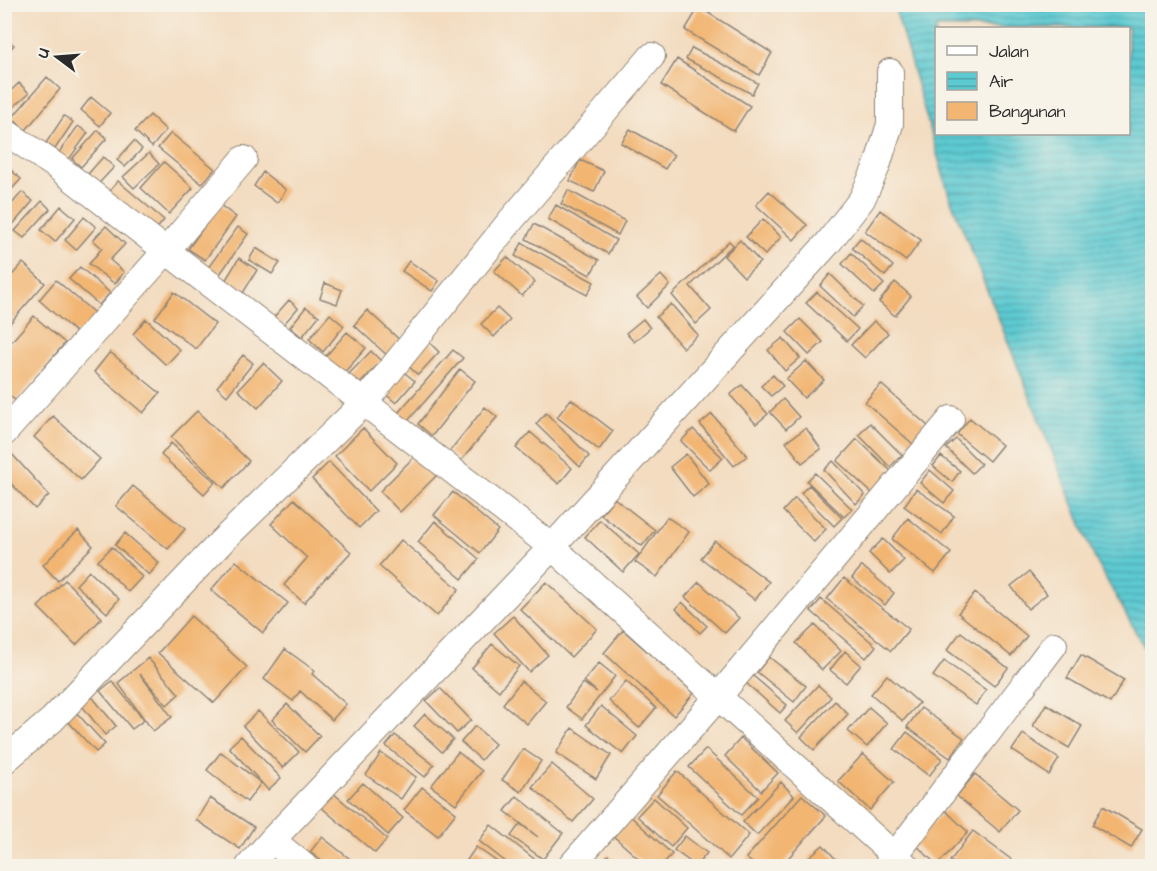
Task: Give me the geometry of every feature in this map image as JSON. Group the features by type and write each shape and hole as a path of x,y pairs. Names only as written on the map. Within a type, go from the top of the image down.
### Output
{"street":[{"path":"4,761 52,720 223,540 364,403 512,219 652,56"},
{"path":"249,867 272,840 552,548 810,264 862,199 877,166 890,124 890,72"},
{"path":"4,131 56,166 552,548 718,697 896,863 1054,645"},
{"path":"4,433 166,251 244,159"},
{"path":"572,867 951,419"},
{"path":"272,840 303,867"}],"water":[{"path":"894,5 1152,5 1152,661 1095,559 949,195"}],"building":[{"path":"699,7 772,53 759,75 685,30"},
{"path":"4,37 14,45 4,56"},
{"path":"692,48 758,83 752,94 686,59"},
{"path":"677,59 750,106 734,131 661,85"},
{"path":"47,77 60,89 26,130 12,118"},
{"path":"19,83 29,93 6,114 4,97"},
{"path":"91,97 110,113 100,126 81,110"},
{"path":"150,115 166,130 152,147 135,131"},
{"path":"64,116 73,122 55,149 46,143"},
{"path":"78,126 88,133 67,162 57,155"},
{"path":"630,129 674,155 665,169 621,143"},
{"path":"98,130 107,138 81,167 72,159"},
{"path":"171,133 215,169 202,184 158,148"},
{"path":"134,141 142,149 125,167 117,160"},
{"path":"149,153 159,164 134,188 123,177"},
{"path":"103,157 114,167 91,192 81,182"},
{"path":"580,160 604,171 594,192 570,181"},
{"path":"164,162 193,188 169,214 141,188"},
{"path":"4,164 21,179 4,198"},
{"path":"263,172 286,190 277,203 254,186"},
{"path":"118,181 164,220 150,237 104,198"},
{"path":"568,190 625,221 618,235 561,204"},
{"path":"769,191 807,225 794,240 756,205"},
{"path":"22,192 33,201 4,235 4,213"},
{"path":"42,201 50,209 24,238 15,231"},
{"path":"220,205 236,217 205,260 188,249"},
{"path":"556,205 616,240 608,254 548,219"},
{"path":"61,206 75,218 55,242 41,230"},
{"path":"880,210 921,240 906,261 865,231"},
{"path":"84,217 96,227 76,250 65,240"},
{"path":"763,219 781,237 765,255 746,237"},
{"path":"534,224 599,260 590,275 526,239"},
{"path":"106,226 125,244 110,260 124,272 115,284 89,264 102,248 93,240"},
{"path":"238,227 248,234 218,277 207,269"},
{"path":"860,238 893,266 885,276 852,248"},
{"path":"740,240 760,262 744,277 724,256"},
{"path":"729,241 733,245 690,286 711,310 696,324 672,295"},
{"path":"522,243 594,282 587,295 515,256"},
{"path":"256,248 280,263 272,274 249,260"},
{"path":"851,253 884,284 874,294 842,264"},
{"path":"507,257 535,282 522,296 494,271"},
{"path":"239,258 257,270 243,293 225,281"},
{"path":"409,261 439,281 432,291 402,271"},
{"path":"23,263 45,283 4,330 4,284"},
{"path":"80,267 110,293 99,305 69,279"},
{"path":"830,274 863,306 853,317 820,286"},
{"path":"661,275 670,285 647,308 637,297"},
{"path":"56,280 99,317 82,338 39,300"},
{"path":"895,282 911,296 895,316 879,302"},
{"path":"325,283 342,290 337,304 320,298"},
{"path":"174,292 215,324 196,349 155,318"},
{"path":"817,292 858,329 847,341 806,303"},
{"path":"289,300 298,308 282,326 273,318"},
{"path":"671,304 698,335 683,348 656,317"},
{"path":"306,307 319,316 302,337 290,327"},
{"path":"497,308 510,320 494,337 481,324"},
{"path":"367,310 403,343 390,358 354,325"},
{"path":"330,314 344,326 323,352 309,339"},
{"path":"34,316 65,343 16,401 4,391 4,350"},
{"path":"146,319 180,350 166,365 133,334"},
{"path":"643,319 650,328 634,342 626,333"},
{"path":"800,319 823,342 809,355 787,332"},
{"path":"874,321 888,333 865,358 851,345"},
{"path":"347,332 366,348 343,374 324,358"},
{"path":"424,337 439,352 418,375 402,360"},
{"path":"783,338 800,358 785,371 768,350"},
{"path":"453,350 463,358 406,423 397,414"},
{"path":"371,351 381,361 357,387 346,377"},
{"path":"110,352 160,393 143,413 94,372"},
{"path":"243,355 253,363 227,396 217,387"},
{"path":"806,361 824,380 804,398 786,379"},
{"path":"263,363 282,381 258,408 238,390"},
{"path":"400,369 415,381 396,403 382,391"},
{"path":"460,369 475,381 432,436 418,424"},
{"path":"773,375 783,386 771,396 761,386"},
{"path":"881,384 929,427 914,445 865,402"},
{"path":"742,385 768,414 756,424 730,395"},
{"path":"571,399 613,431 599,450 557,417"},
{"path":"783,399 799,417 786,429 770,412"},
{"path":"485,407 497,417 460,462 449,452"},
{"path":"197,411 249,461 224,488 171,437"},
{"path":"546,413 589,456 580,467 536,424"},
{"path":"712,414 747,456 734,466 700,424"},
{"path":"53,416 100,459 81,480 34,437"},
{"path":"970,418 1002,445 989,461 957,434"},
{"path":"870,423 902,455 890,467 859,435"},
{"path":"363,428 397,463 369,491 335,456"},
{"path":"806,428 821,449 802,463 786,442"},
{"path":"693,429 723,458 710,470 681,441"},
{"path":"530,432 572,468 559,484 516,448"},
{"path":"857,439 893,473 873,494 837,461"},
{"path":"956,439 981,464 972,473 946,448"},
{"path":"171,443 215,482 204,494 161,455"},
{"path":"422,449 443,469 400,512 380,491"},
{"path":"11,453 49,495 35,509 4,476 4,459"},
{"path":"686,454 709,484 693,497 670,467"},
{"path":"941,456 960,471 952,482 933,466"},
{"path":"833,461 865,495 856,504 824,470"},
{"path":"329,462 376,511 359,528 312,479"},
{"path":"930,470 954,491 944,503 920,483"},
{"path":"815,473 852,509 844,517 807,481"},
{"path":"809,485 842,518 834,526 801,493"},
{"path":"133,486 185,529 168,549 116,506"},
{"path":"916,489 954,516 942,534 904,506"},
{"path":"453,492 498,530 480,553 434,515"},
{"path":"614,498 655,530 642,546 601,515"},
{"path":"795,498 826,529 814,542 783,511"},
{"path":"294,499 351,552 304,603 284,585 307,558 271,524"},
{"path":"667,517 689,532 657,577 635,562"},
{"path":"908,518 951,553 935,573 892,539"},
{"path":"600,520 639,554 623,572 585,537"},
{"path":"435,521 479,559 462,579 418,542"},
{"path":"78,530 93,546 58,581 43,565"},
{"path":"125,533 159,563 149,575 115,545"},
{"path":"883,539 904,560 890,574 869,553"},
{"path":"401,540 459,589 437,616 379,566"},
{"path":"715,541 769,582 755,600 701,558"},
{"path":"112,547 142,577 128,592 98,561"},
{"path":"236,561 288,603 263,633 211,590"},
{"path":"862,566 894,593 885,605 852,578"},
{"path":"89,571 119,599 107,613 76,585"},
{"path":"1029,572 1047,594 1028,609 1011,586"},
{"path":"844,578 909,629 891,651 827,599"},
{"path":"65,580 102,618 76,645 38,607"},
{"path":"546,582 597,629 571,657 520,609"},
{"path":"699,582 739,618 725,633 685,597"},
{"path":"975,593 1027,636 1011,656 958,613"},
{"path":"821,599 876,646 866,658 811,611"},
{"path":"682,602 707,626 700,633 676,609"},
{"path":"191,616 247,667 214,703 158,653"},
{"path":"513,616 548,655 529,672 494,633"},
{"path":"815,625 841,651 822,670 796,643"},
{"path":"623,630 694,693 674,716 604,653"},
{"path":"961,632 1008,668 994,686 947,650"},
{"path":"492,644 519,666 499,691 472,668"},
{"path":"285,649 315,671 312,674 346,704 332,720 300,691 293,701 264,679"},
{"path":"845,651 861,665 846,683 830,670"},
{"path":"1081,655 1124,680 1110,703 1067,678"},
{"path":"769,657 806,686 794,702 757,672"},
{"path":"148,658 179,694 167,705 140,674 172,717 153,731 118,683"},
{"path":"944,661 986,690 976,705 933,676"},
{"path":"599,663 615,676 582,719 566,707 583,683 597,692 584,681"},
{"path":"752,675 787,705 780,713 746,683"},
{"path":"887,675 919,703 903,721 871,694"},
{"path":"112,681 144,720 132,729 100,691"},
{"path":"521,681 546,701 527,724 503,704"},
{"path":"626,681 656,708 639,728 609,701"},
{"path":"818,685 831,697 798,733 785,721"},
{"path":"440,688 471,720 457,733 426,701"},
{"path":"89,693 116,726 105,735 79,702"},
{"path":"835,701 848,714 814,750 801,737"},
{"path":"287,704 320,736 305,752 272,720"},
{"path":"1046,704 1082,726 1069,748 1033,726"},
{"path":"601,706 637,736 623,754 586,725"},
{"path":"869,707 887,723 867,747 848,731"},
{"path":"921,708 964,738 950,758 907,727"},
{"path":"74,710 105,744 96,752 65,718"},
{"path":"258,711 299,752 283,768 243,726"},
{"path":"425,714 453,739 442,752 414,726"},
{"path":"475,726 495,744 481,760 461,742"},
{"path":"572,728 611,755 596,779 556,753"},
{"path":"907,732 942,759 929,776 894,749"},
{"path":"1023,734 1059,759 1049,775 1012,750"},
{"path":"395,735 434,765 425,777 386,746"},
{"path":"241,736 281,778 268,790 229,747"},
{"path":"741,738 778,773 761,791 725,756"},
{"path":"523,749 541,761 521,792 502,780"},
{"path":"706,749 758,797 741,815 689,767"},
{"path":"221,752 261,783 247,802 207,770"},
{"path":"458,752 482,771 456,804 431,786"},
{"path":"381,753 416,777 401,799 366,775"},
{"path":"863,754 894,782 870,810 838,781"},
{"path":"552,764 593,799 573,822 532,787"},
{"path":"677,771 749,835 729,859 657,795"},
{"path":"975,774 1018,810 1000,832 957,796"},
{"path":"781,782 794,796 757,835 743,822"},
{"path":"363,783 403,818 388,835 348,799"},
{"path":"422,787 456,813 438,836 404,810"},
{"path":"333,793 387,839 375,853 321,807"},
{"path":"802,795 826,816 781,866 756,866 746,858"},
{"path":"517,796 563,833 543,859 511,836 520,824 538,837 505,811"},
{"path":"210,798 254,827 240,849 196,820"},
{"path":"654,798 687,828 671,847 637,816"},
{"path":"1103,806 1142,829 1131,848 1092,825"},
{"path":"945,810 968,832 937,865 914,843"},
{"path":"628,814 672,854 661,866 647,866 611,834"},
{"path":"491,825 538,862 535,866 511,866 479,841"},
{"path":"973,831 1020,866 957,866 950,861"},
{"path":"685,836 707,853 696,866 674,850"},
{"path":"322,837 359,866 328,866 310,852"},
{"path":"823,845 842,866 816,866 809,857"},
{"path":"476,847 503,866 477,866 467,860"},
{"path":"608,855 622,866 598,866"}]}
